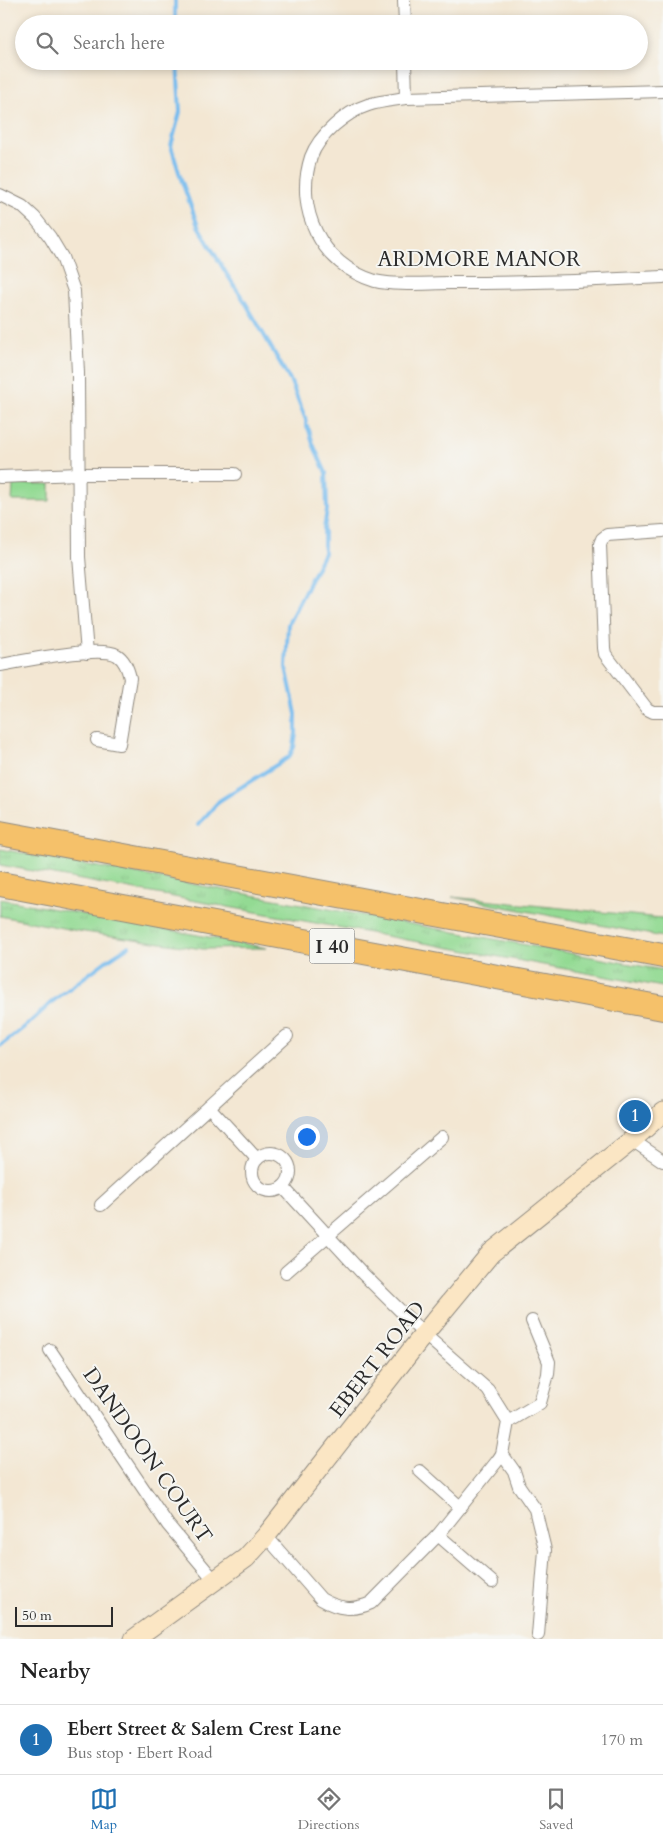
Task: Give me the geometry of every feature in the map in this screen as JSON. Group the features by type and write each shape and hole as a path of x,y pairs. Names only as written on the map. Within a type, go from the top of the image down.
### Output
{"highway":[{"name":"I 40","path":"0,833 663,956"},
{"name":"I 40","path":"0,884 663,1008"}],"main road":[{"name":"EBERT ROAD","path":"134,1639 246,1558 266,1536 424,1334 491,1253 632,1140 663,1112"}],"street":[{"path":"404,0 405,15"},
{"path":"405,70 406,98"},
{"name":"ARDMORE MANOR","path":"663,91 406,98 370,104 359,108 344,118 322,139 313,153 307,170 306,201 317,235 327,250 355,272 377,282 507,283 663,277"},
{"path":"0,195 22,206 50,236 62,257 74,291 78,373 79,557 87,653"},
{"path":"0,477 79,474 235,474"},
{"path":"663,531 607,535 600,544 605,654 647,709 653,712 663,712"},
{"path":"0,665 69,654 103,652 116,655 124,661 130,678 118,744 97,740"},
{"path":"101,1204 287,1036"},
{"path":"209,1107 257,1159"},
{"path":"286,1272 442,1137"},
{"path":"632,1140 663,1161"},
{"path":"268,1153 278,1154 286,1160 290,1169 289,1180 283,1188 273,1192 263,1190 255,1184 251,1174 252,1165 257,1159 268,1153"},
{"path":"266,1536 321,1599 346,1609 371,1604 438,1535 502,1454 508,1422 488,1390 424,1334 363,1274 283,1188"},
{"path":"508,1422 540,1403 548,1374 549,1362 532,1321"},
{"name":"DANDOON COURT","path":"50,1350 168,1525 215,1582"},
{"path":"502,1454 514,1471 519,1486 535,1509 545,1550 538,1635"},
{"path":"420,1471 460,1507"},
{"path":"438,1535 492,1582"}],"green space":[{"path":"13,484 50,484 50,501 12,501"},
{"path":"0,849 663,970 663,987 0,865"},
{"path":"452,897 663,918 663,937"},
{"path":"0,899 267,948 203,949 78,931 0,916"}],"waterway":[{"path":"175,0 175,15"},
{"path":"178,70 180,112 171,146 198,226 291,382 313,444 326,473 327,510 324,529 324,553 288,624 286,667 296,714 294,747 289,757 219,801 198,825"},
{"path":"0,1046 53,1001 129,946"}],"place":[{"name":"Ebert Street & Salem Crest Lane","path":"635,1116"}]}
